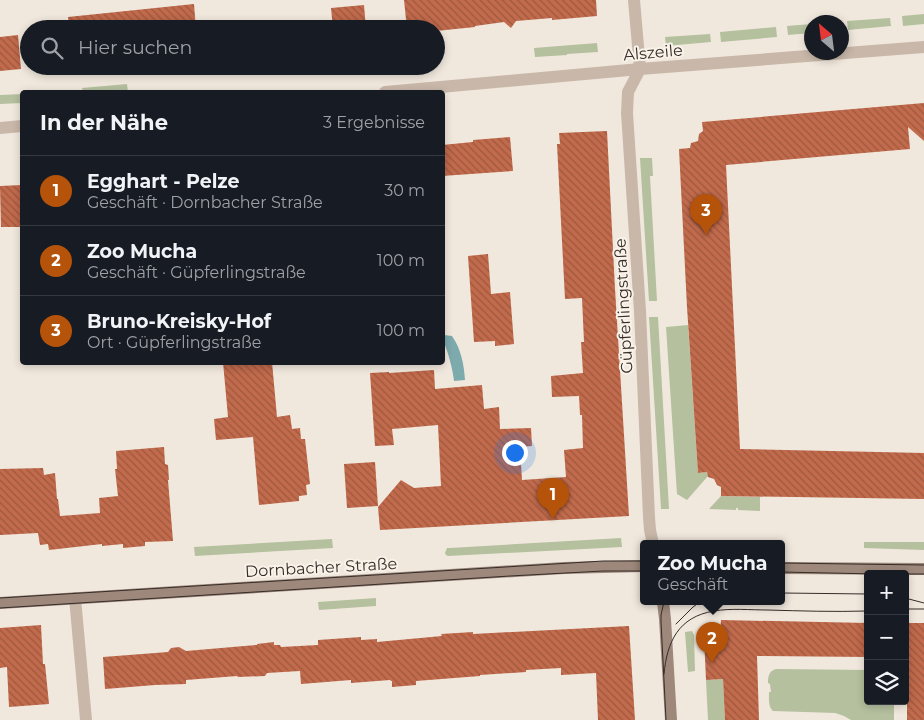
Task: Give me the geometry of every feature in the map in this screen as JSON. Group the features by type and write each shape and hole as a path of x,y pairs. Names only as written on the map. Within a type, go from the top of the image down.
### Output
{"main road":[{"name":"Dornbacher Straße","path":"0,603 564,568 640,566"},
{"path":"785,568 924,569"},
{"path":"664,605 666,619 671,720"}],"street":[{"path":"634,0 640,69"},
{"name":"Alszeile","path":"406,90 640,69 924,47"},
{"name":"Güpferlingstraße","path":"640,69 628,92 626,114 640,311 650,523 652,540"},
{"path":"0,128 20,126"},
{"path":"75,598 86,720"}],"green space":[{"path":"924,14 924,24 903,26 902,16"},
{"path":"890,18 891,26 849,30 849,21"},
{"path":"804,25 804,34 788,35 787,26"},
{"path":"776,27 777,37 721,42 720,32"},
{"path":"710,34 711,42 666,46 665,37"},
{"path":"597,43 598,52 535,57 534,48"},
{"path":"127,84 128,90 82,90 82,88"},
{"path":"20,94 20,103 0,104 0,95"},
{"path":"640,158 652,158 653,176 650,176 657,301 649,301"},
{"path":"649,317 658,317 669,509 661,509"},
{"path":"688,325 698,473 707,472 708,476 687,500 677,494 666,327"},
{"path":"721,496 760,497 760,511 738,510 738,508 736,510 709,509"},
{"path":"621,538 622,547 448,556 445,553 447,548"},
{"path":"332,539 333,548 195,556 194,547"},
{"path":"864,542 924,542 924,550 864,548"},
{"path":"376,598 376,606 319,610 318,602"},
{"path":"692,631 694,635 695,671 688,672 685,632"},
{"path":"774,670 864,670 864,705 894,705 894,720 851,720 835,713 773,711 770,705 769,692 771,692 768,680 770,672"},
{"path":"723,679 725,720 708,720 706,680"}],"water":[{"path":"445,335 452,336 458,346 463,362 465,380 454,381"}],"building":[{"path":"404,0 596,0 597,16 516,21 511,28 504,22 445,30 445,20 406,20"},
{"path":"194,4 195,20 68,20 68,17"},
{"path":"364,5 365,20 332,20 331,8"},
{"path":"18,35 20,69 0,71 0,37"},
{"path":"924,103 924,141 908,127 910,149 726,165 740,449 924,453 924,499 721,496 721,487 717,485 714,479 708,477 707,472 698,473 679,149 690,148 691,143 698,141 699,134 703,131 702,122"},
{"path":"607,131 629,516 380,530 378,507 401,480 414,488 441,486 438,425 392,429 394,445 375,446 370,373 434,370 435,389 482,385 484,409 499,407 500,429 531,428 532,446 520,447 522,480 566,477 564,450 583,448 582,415 580,415 579,396 552,397 551,376 583,373 581,342 584,342 582,298 565,299 557,144 560,144 559,133"},
{"path":"510,137 513,171 445,176 445,145 473,142 473,140"},
{"path":"20,185 20,227 1,227 0,186"},
{"path":"488,254 491,294 510,292 514,344 495,346 495,341 474,342 468,256"},
{"path":"223,365 272,365 277,417 290,415 292,429 300,428 301,439 305,439 310,484 306,485 307,495 299,496 299,501 259,505 253,437 216,440 214,419 228,417"},
{"path":"164,447 165,464 168,465 173,541 145,542 145,546 123,548 123,544 102,546 102,544 49,550 48,544 40,545 38,533 0,535 0,469 43,468 44,475 55,473 60,516 100,513 99,498 118,496 115,469 117,469 116,451"},
{"path":"375,462 378,506 347,508 344,464"},
{"path":"721,620 864,623 864,657 757,656 759,720 725,720 723,679 706,680 704,636 720,636"},
{"path":"909,623 924,623 924,720 907,720 907,705 909,705"},
{"path":"41,625 43,664 45,664 49,704 9,707 7,667 0,668 0,628"},
{"path":"629,626 635,720 598,720 596,673 561,675 561,668 416,681 416,685 392,687 392,681 390,680 351,683 351,680 301,684 300,671 267,673 265,676 186,680 186,684 105,689 103,657 168,652 171,648 179,647 186,651 274,642 274,645 280,645 281,647 318,645 318,640 361,637 361,640 377,639 377,642 442,636 441,634"}],"tram line":[{"path":"0,598 603,561 640,561"},
{"path":"785,563 924,565"},
{"path":"0,608 510,576 640,571"},
{"path":"785,572 864,574"},
{"path":"909,574 924,574"},
{"path":"785,593 864,594"},
{"path":"909,599 924,603"},
{"path":"663,605 661,622 666,720"},
{"path":"676,624 696,605"},
{"path":"664,674 668,652 677,633 683,625 702,614 734,609 864,611"},
{"path":"909,609 924,609"}],"place":[{"name":"Bruno-Kreisky-Hof","path":"706,235"},
{"name":"Egghart - Pelze","path":"553,519"},
{"name":"Zoo Mucha","path":"712,663"}]}
